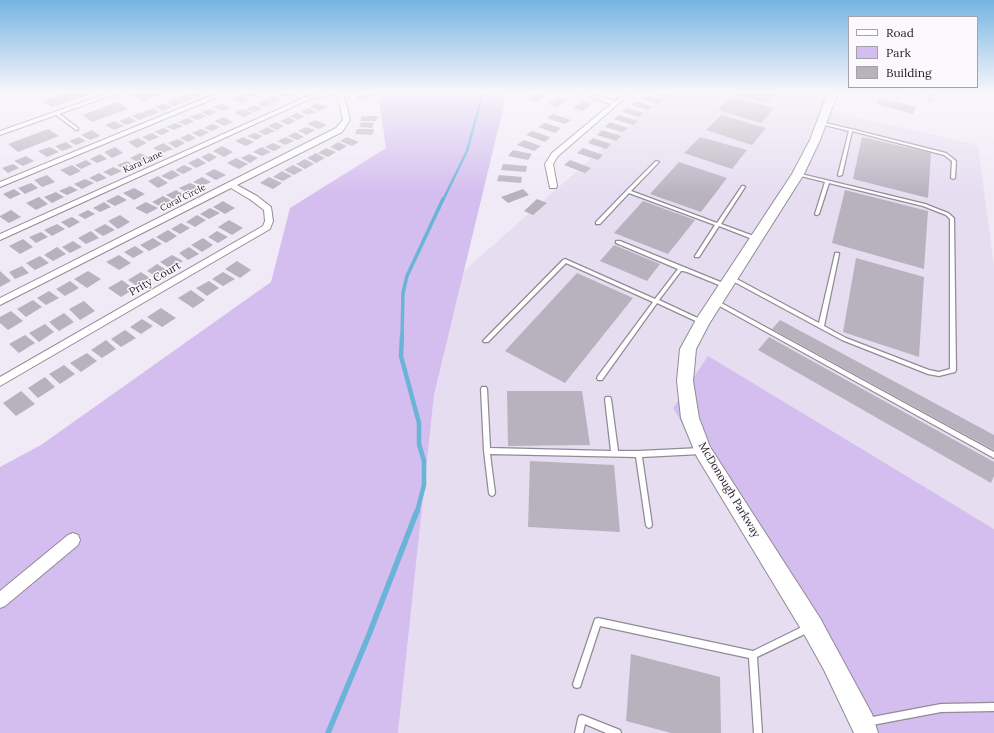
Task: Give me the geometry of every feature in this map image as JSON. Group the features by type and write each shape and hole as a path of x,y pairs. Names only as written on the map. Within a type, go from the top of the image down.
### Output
{"street":[{"path":"0,133 20,126"},
{"path":"0,184 143,126"},
{"name":"Kara Lane","path":"0,237 245,126"},
{"name":"Coral Circle","path":"0,302 339,130 342,126"},
{"path":"553,186 549,164 555,155 589,126"},
{"name":"McDonough Parkway","path":"820,126 798,174 702,322 688,349 685,381 690,418 703,451 812,626 832,662 864,728"},
{"name":"Prity Court","path":"0,382 267,227 269,221 268,209 254,198 231,185"},
{"path":"0,601 73,540"}],"lane":[{"path":"73,126 77,129"},
{"path":"835,126 945,154 954,161 953,178"},
{"path":"840,175 850,130"},
{"path":"598,223 657,162"},
{"path":"618,242 683,269 729,282 844,339 928,372 939,374 953,370 952,219 947,214 924,206 798,174"},
{"path":"817,214 828,182"},
{"path":"697,256 743,187"},
{"path":"628,191 757,239"},
{"path":"821,327 836,254"},
{"path":"486,341 565,261 702,322"},
{"path":"600,378 676,273 683,269"},
{"path":"716,302 994,455"},
{"path":"484,388 487,451 492,493"},
{"path":"608,399 615,454"},
{"path":"487,451 639,454 703,451"},
{"path":"639,454 649,525"},
{"path":"577,684 598,622 753,655 812,626"},
{"path":"753,655 758,733"},
{"path":"864,728 941,708 994,706"},
{"path":"579,733 582,719 616,733"}],"shaded area":[{"path":"627,126 895,126 978,145 994,266 994,529 708,357 673,407 863,720 863,733 398,733 434,395 464,271"}],"green space":[{"path":"383,126 499,126 434,395 398,733 0,733 0,467 41,445 271,282 290,208 386,148"},
{"path":"708,356 994,529 994,733 863,733 863,720 673,408"}],"building":[{"path":"107,126 123,126 114,130"},
{"path":"168,126 183,126 174,130 166,127"},
{"path":"208,126 220,127 212,131 204,128"},
{"path":"268,126 284,126 277,130"},
{"path":"312,126 325,126 319,129"},
{"path":"359,126 373,126 372,128"},
{"path":"555,126 561,128 555,133 538,127"},
{"path":"623,126 628,128 622,132 605,127"},
{"path":"710,126 760,126 766,128 752,145 706,130"},
{"path":"267,127 275,131 266,135 258,132"},
{"path":"306,127 315,130 307,135 298,131"},
{"path":"163,128 170,131 162,135 154,132"},
{"path":"48,129 59,136 18,152 8,144"},
{"path":"201,129 209,132 200,137 192,133"},
{"path":"357,129 374,129 372,135 355,134"},
{"path":"92,130 100,136 90,140 81,135"},
{"path":"602,130 621,136 616,141 597,135"},
{"path":"532,131 550,137 545,142 526,135"},
{"path":"295,132 304,137 297,140 288,136"},
{"path":"152,133 159,137 149,141 142,137"},
{"path":"255,133 263,136 256,140 247,136"},
{"path":"189,134 196,138 188,142 180,138"},
{"path":"79,137 86,141 76,145 69,141"},
{"path":"243,137 254,142 246,146 235,141"},
{"path":"286,137 294,141 285,145 277,141"},
{"path":"347,137 359,142 352,146 340,141"},
{"path":"700,137 747,150 732,169 684,153"},
{"path":"862,137 931,153 928,198 853,179"},
{"path":"138,138 147,143 137,148 128,142"},
{"path":"593,138 611,144 606,149 588,143"},
{"path":"178,139 185,143 176,148 168,143"},
{"path":"524,140 541,146 534,151 517,145"},
{"path":"66,142 73,147 62,151 55,146"},
{"path":"338,142 347,146 339,151 330,147"},
{"path":"163,143 173,149 162,153 153,148"},
{"path":"273,143 282,147 274,151 265,147"},
{"path":"222,146 233,152 224,157 213,151"},
{"path":"50,147 59,152 47,157 38,151"},
{"path":"115,147 123,153 112,158 104,152"},
{"path":"262,147 271,152 262,156 253,152"},
{"path":"326,148 336,152 328,157 318,153"},
{"path":"583,148 603,155 598,160 577,153"},
{"path":"513,150 532,154 528,160 508,156"},
{"path":"140,153 151,158 140,163 130,158"},
{"path":"209,153 217,157 209,162 201,157"},
{"path":"316,153 325,158 316,163 307,158"},
{"path":"100,154 107,159 97,163 90,159"},
{"path":"249,154 258,158 250,163 241,158"},
{"path":"26,156 34,161 23,166 14,161"},
{"path":"198,158 206,163 196,168 188,163"},
{"path":"236,158 248,164 239,169 227,163"},
{"path":"305,159 314,164 305,169 296,164"},
{"path":"86,160 92,164 81,169 75,165"},
{"path":"570,160 591,168 585,173 564,165"},
{"path":"127,161 135,165 125,170 117,165"},
{"path":"679,162 727,178 701,212 650,194"},
{"path":"13,164 19,168 8,173 2,168"},
{"path":"503,164 527,166 526,172 501,170"},
{"path":"72,165 81,171 70,176 60,170"},
{"path":"184,165 193,169 183,174 175,170"},
{"path":"293,165 303,170 294,175 284,170"},
{"path":"113,167 122,171 111,176 103,172"},
{"path":"214,169 226,175 216,180 205,174"},
{"path":"172,170 180,175 170,180 161,176"},
{"path":"282,171 292,176 283,181 273,177"},
{"path":"99,173 107,178 97,182 89,178"},
{"path":"47,175 55,182 42,187 34,180"},
{"path":"499,175 522,177 521,183 497,181"},
{"path":"158,176 168,183 158,188 148,181"},
{"path":"202,177 211,182 202,186 193,182"},
{"path":"269,177 282,183 273,189 260,183"},
{"path":"85,179 94,183 82,189 74,184"},
{"path":"31,183 38,188 25,194 18,188"},
{"path":"190,183 199,187 188,193 179,188"},
{"path":"70,186 78,190 67,195 59,191"},
{"path":"134,188 145,194 134,200 123,193"},
{"path":"14,189 21,194 10,199 3,194"},
{"path":"523,189 529,195 508,203 501,197"},
{"path":"176,190 184,195 175,200 166,195"},
{"path":"845,190 928,211 924,269 832,243"},
{"path":"56,192 64,197 52,203 44,197"},
{"path":"118,195 127,200 115,206 106,201"},
{"path":"163,196 172,201 161,207 152,202"},
{"path":"39,197 48,204 36,210 26,203"},
{"path":"537,199 547,203 533,215 524,211"},
{"path":"223,201 235,208 225,214 213,207"},
{"path":"643,201 695,220 668,254 614,233"},
{"path":"104,202 111,207 100,212 93,208"},
{"path":"146,202 158,208 147,214 135,208"},
{"path":"210,208 220,213 209,219 200,214"},
{"path":"11,210 21,217 9,223 0,216"},
{"path":"88,210 95,214 85,219 78,215"},
{"path":"120,215 130,222 118,229 108,221"},
{"path":"197,215 206,220 195,227 186,222"},
{"path":"72,217 80,222 69,228 61,222"},
{"path":"229,220 243,228 232,235 218,227"},
{"path":"181,223 190,228 180,234 171,229"},
{"path":"57,224 65,229 52,236 44,230"},
{"path":"105,224 115,230 103,236 94,230"},
{"path":"168,230 177,236 166,243 156,237"},
{"path":"91,231 99,238 86,244 78,238"},
{"path":"217,231 228,237 218,243 208,237"},
{"path":"41,232 48,237 36,243 29,237"},
{"path":"153,238 162,244 149,251 140,245"},
{"path":"203,238 213,245 202,252 191,245"},
{"path":"23,239 33,247 20,254 9,246"},
{"path":"73,241 82,247 70,253 62,247"},
{"path":"614,245 660,264 647,281 600,261"},
{"path":"135,246 144,252 133,258 124,252"},
{"path":"57,247 66,254 53,261 44,255"},
{"path":"189,247 199,254 188,260 179,253"},
{"path":"119,255 131,263 119,270 106,262"},
{"path":"172,255 183,261 171,269 160,262"},
{"path":"40,256 49,263 35,270 26,263"},
{"path":"856,258 924,277 919,357 843,332"},
{"path":"237,261 251,270 240,278 225,269"},
{"path":"157,264 168,271 157,277 147,271"},
{"path":"22,266 29,273 15,279 9,272"},
{"path":"0,271 11,281 0,287"},
{"path":"88,271 101,279 87,288 74,279"},
{"path":"141,272 151,279 138,287 128,280"},
{"path":"223,272 235,279 223,286 212,279"},
{"path":"577,273 633,298 565,383 505,351"},
{"path":"122,280 134,289 121,297 108,288"},
{"path":"70,281 79,288 65,296 56,289"},
{"path":"209,281 219,288 207,296 196,288"},
{"path":"191,290 205,300 193,308 178,298"},
{"path":"49,291 59,298 46,305 37,298"},
{"path":"33,300 42,307 26,317 17,309"},
{"path":"84,301 95,311 80,320 69,309"},
{"path":"161,308 176,318 162,327 147,317"},
{"path":"11,311 23,321 8,330 0,323 0,317"},
{"path":"64,313 74,322 59,331 49,322"},
{"path":"142,319 153,326 141,334 130,327"},
{"path":"780,320 994,435 994,450 772,329"},
{"path":"45,324 54,332 39,342 29,333"},
{"path":"125,330 136,338 121,347 111,339"},
{"path":"25,335 35,343 19,353 9,344"},
{"path":"769,337 994,462 994,476 991,483 758,350"},
{"path":"106,340 116,349 102,358 91,350"},
{"path":"87,353 97,361 81,372 70,363"},
{"path":"64,365 75,374 60,384 49,374"},
{"path":"45,377 55,387 38,398 28,388"},
{"path":"21,391 35,404 16,416 3,403"},
{"path":"507,391 582,391 590,445 508,446"},
{"path":"530,461 614,465 620,532 528,527"},
{"path":"631,654 720,677 721,733 671,733 626,721"}],"waterway":[{"path":"443,200 467,151 474,126"},
{"path":"402,337 403,293 407,276 443,199"},
{"path":"402,336 401,356 419,423 419,444 424,461 424,485 417,512"},
{"path":"328,733 368,637 417,511"}]}
